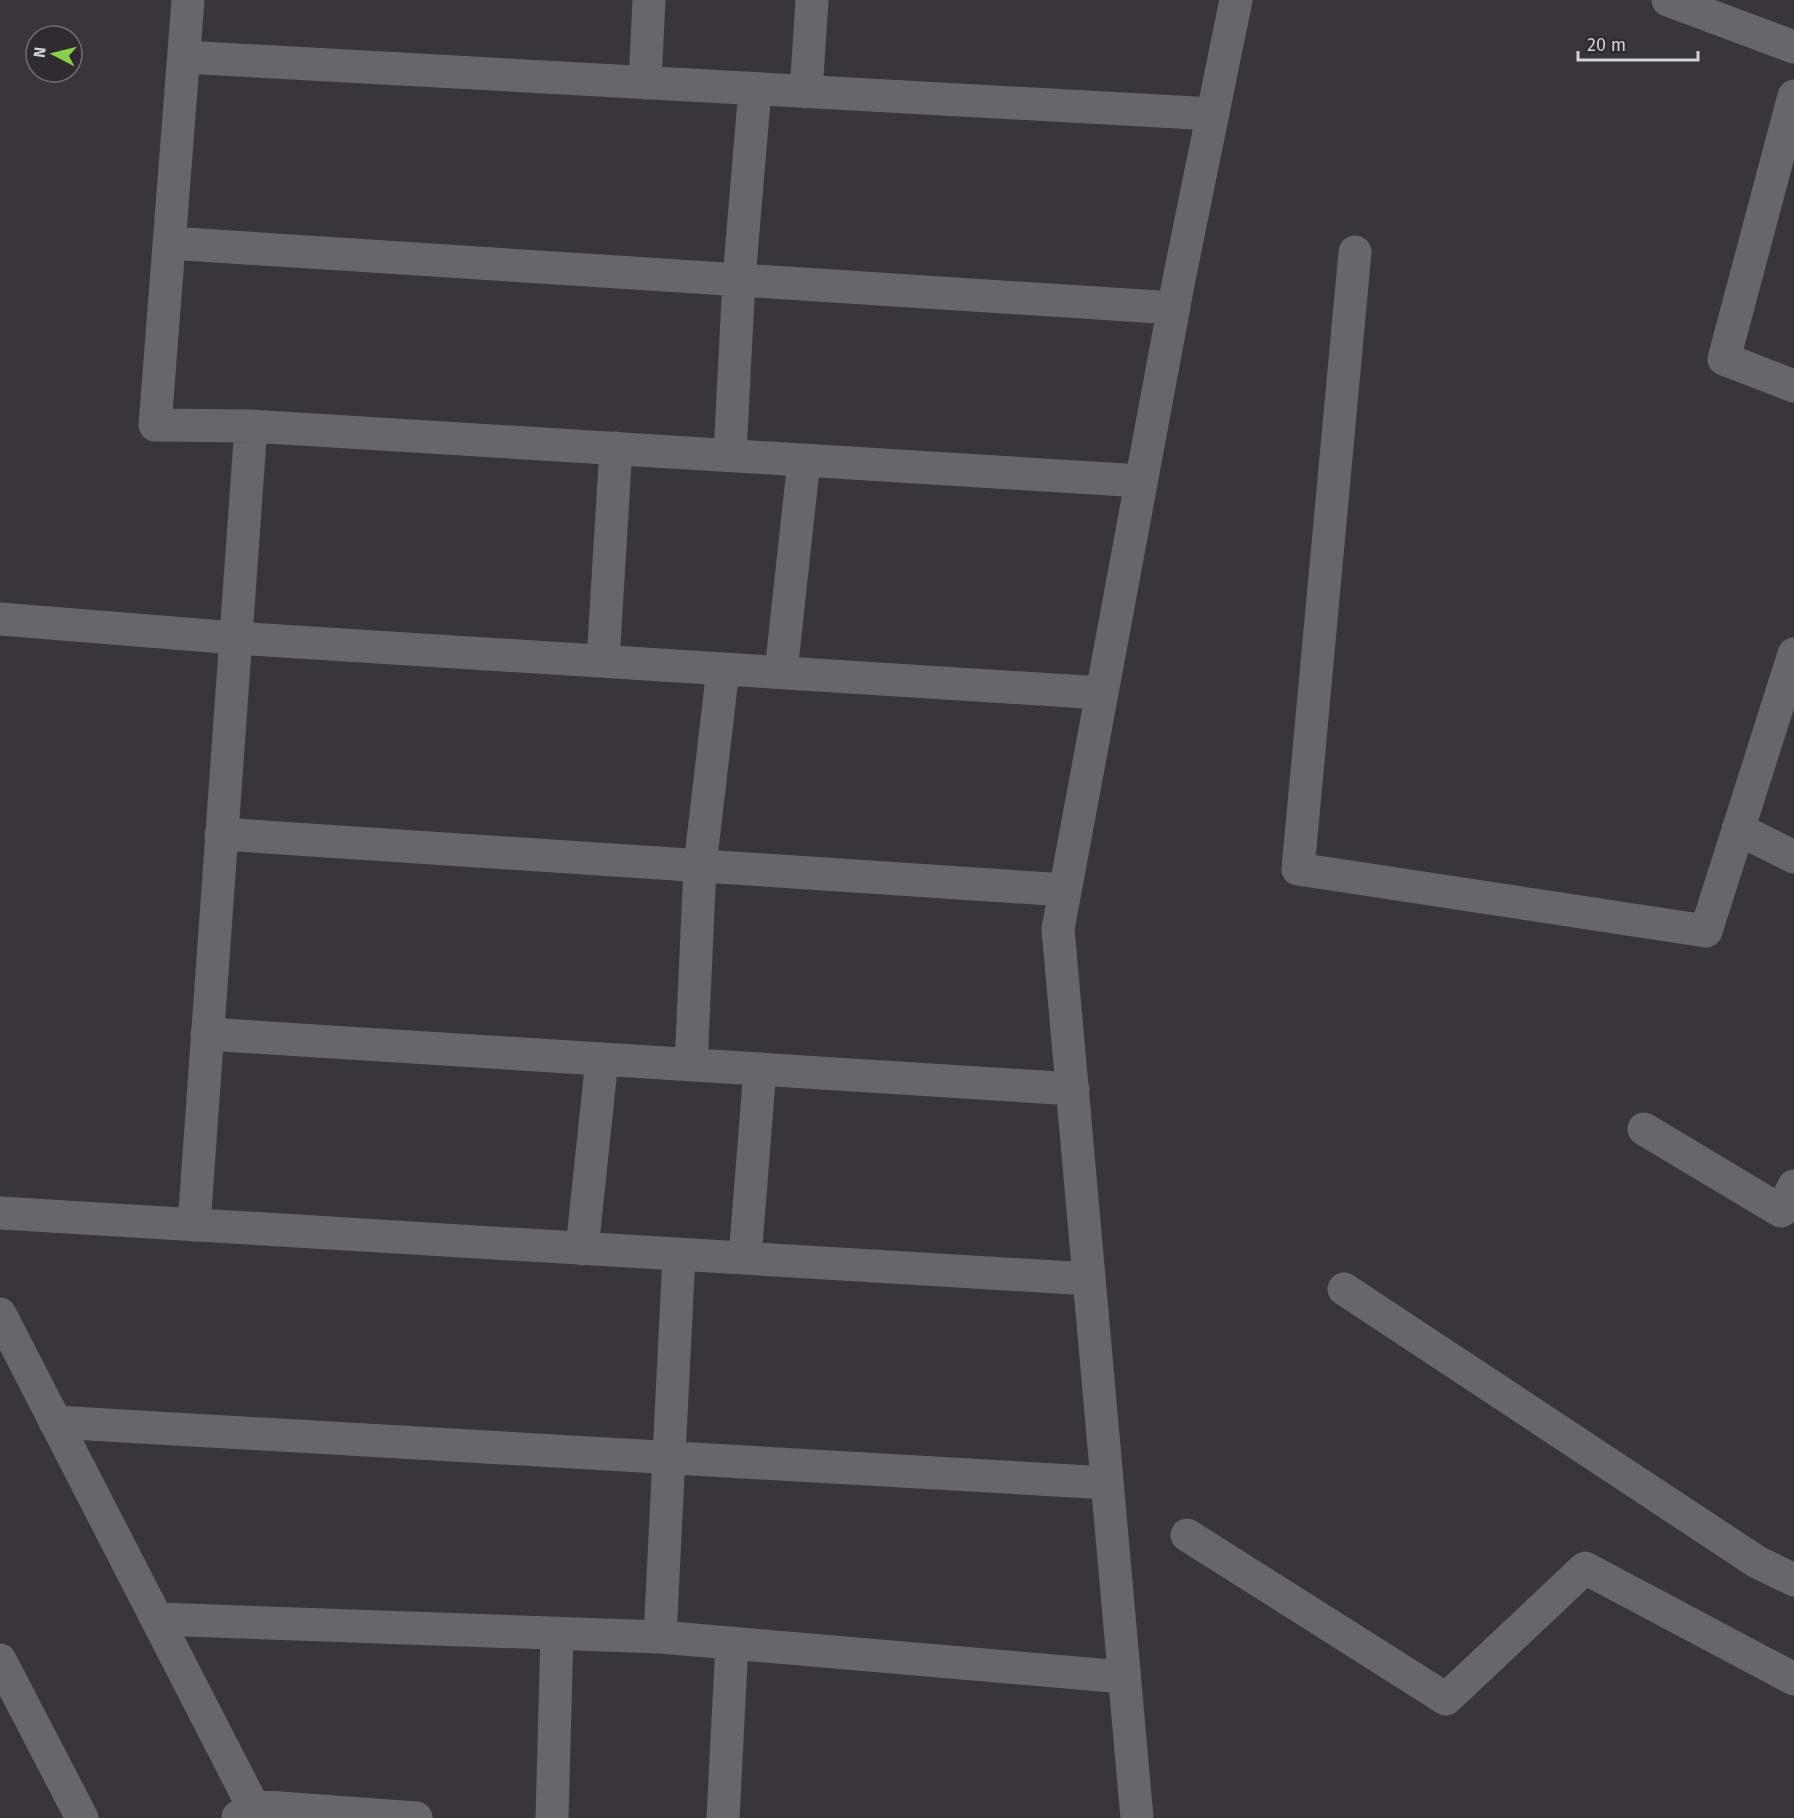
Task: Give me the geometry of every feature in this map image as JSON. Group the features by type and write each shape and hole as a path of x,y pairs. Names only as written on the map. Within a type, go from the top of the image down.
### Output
{"street":[{"path":"188,0 155,425 250,426 1141,481"},
{"path":"645,83 649,0"},
{"path":"806,92 812,0"},
{"path":"1137,1818 1058,929 1174,308 1236,0"},
{"path":"1668,0 1794,47"},
{"path":"184,57 1213,114"},
{"path":"730,455 739,279 755,89"},
{"path":"1794,96 1724,358 1794,386"},
{"path":"169,243 1174,308"},
{"path":"1355,252 1298,869 1706,931 1794,654"},
{"path":"194,1225 250,426"},
{"path":"603,661 616,448"},
{"path":"782,672 804,460"},
{"path":"0,619 235,638 1102,693"},
{"path":"691,1065 700,866 723,669"},
{"path":"1738,829 1794,857"},
{"path":"221,834 1065,890"},
{"path":"207,1034 1072,1089"},
{"path":"582,1249 602,1059"},
{"path":"745,1258 760,1069"},
{"path":"1644,1129 1780,1211 1794,1186"},
{"path":"0,1213 1089,1279"},
{"path":"660,1637 667,1457 679,1255"},
{"path":"1344,1289 1757,1562 1794,1580"},
{"path":"0,1314 157,1619 249,1814 416,1818"},
{"path":"55,1422 1107,1483"},
{"path":"1187,1535 1446,1699 1585,1568 1794,1679"},
{"path":"157,1619 660,1637 1124,1677"},
{"path":"552,1818 557,1633"},
{"path":"723,1818 732,1643"},
{"path":"0,1660 82,1818"}]}
